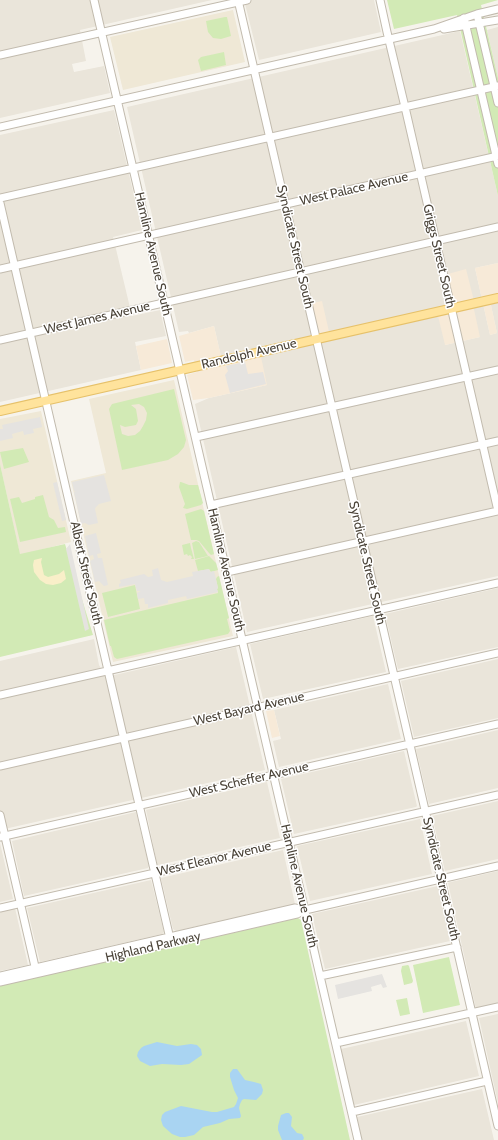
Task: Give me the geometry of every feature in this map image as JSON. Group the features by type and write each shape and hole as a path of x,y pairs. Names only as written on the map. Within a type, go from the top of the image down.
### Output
{"main road":[{"name":"Randolph Avenue","path":"0,411 498,298"}],"street":[{"name":"Hamline Avenue South","path":"94,0 358,1140"},
{"path":"0,55 247,0"},
{"name":"Griggs Street South","path":"380,0 498,511"},
{"name":"Syndicate Street South","path":"238,1 498,1126"},
{"path":"0,127 434,29 444,29 465,22 477,14 498,9"},
{"path":"477,14 496,86 498,103"},
{"path":"465,22 479,24 498,20"},
{"path":"465,22 497,159"},
{"path":"0,198 496,86"},
{"name":"West Palace Avenue","path":"0,269 421,174 497,159"},
{"name":"Albert Street South","path":"0,203 171,940"},
{"name":"West James Avenue","path":"0,340 498,227"},
{"path":"196,437 498,370"},
{"path":"212,505 498,441"},
{"path":"227,572 498,511"},
{"path":"0,695 498,583"},
{"name":"West Bayard Avenue","path":"0,766 498,653"},
{"name":"West Scheffer Avenue","path":"2,837 498,724"},
{"name":"West Eleanor Avenue","path":"0,908 498,795"},
{"path":"0,815 2,837 36,971"},
{"name":"Highland Parkway","path":"0,982 36,971 171,940 295,908 305,910 498,866"},
{"path":"320,976 457,947"},
{"name":"Highland Parkway","path":"0,976 36,971"},
{"path":"336,1043 498,1007"},
{"path":"352,1112 487,1080"}],"shaded area":[{"path":"0,0 212,0 80,30 86,61 72,64 74,72 104,66 110,93 0,118"},
{"path":"244,0 374,0 381,32 259,60"},
{"path":"233,10 245,62 123,90 110,37"},
{"path":"498,27 498,78 487,30"},
{"path":"460,31 498,196 498,263 475,268 490,335 497,333 490,301 498,299 498,576 247,632 195,404 209,398 267,385 222,361 214,326 189,333 188,331 179,332 127,107","holes":["452,309 480,337 445,345"]},
{"path":"114,110 142,230 113,237 132,316 160,310 166,336 135,342 141,370 0,402 0,135"},
{"path":"498,263 498,299 490,301 497,333 490,335 475,268"},
{"path":"466,269 475,305 473,305 480,337 445,345 437,312 451,308 444,275"},
{"path":"322,301 330,336 315,340 308,304"},
{"path":"214,326 222,361 260,352 267,385 209,398 193,400 187,375 197,372 194,360 185,362 179,336"},
{"path":"167,339 172,363 141,370 136,346"},
{"path":"245,362 248,374 263,372 266,384 230,393 225,375 228,371 226,366"},
{"path":"174,380 233,636 113,662 71,481 106,473 89,399"},
{"path":"41,411 71,542 20,555 0,464 0,419"},
{"path":"40,417 42,427 33,429 34,433 24,435 23,431 12,434 13,438 0,441 0,429 3,429 2,425"},
{"path":"104,475 111,501 99,504 96,507 95,509 98,523 89,525 85,523 81,524 74,492 76,491 74,491 72,482"},
{"path":"57,482 66,520 62,521 53,483"},
{"path":"96,533 101,553 97,554 98,558 102,558 108,585 104,586 99,581 95,582 90,561 94,559 93,555 89,556 85,536"},
{"path":"70,544 89,629 85,631 66,549"},
{"path":"158,568 161,580 167,582 193,576 192,572 209,569 210,572 214,571 218,592 187,599 186,596 168,600 168,603 148,608 148,604 145,604 144,598 138,599 137,593 141,591 137,591 135,584 119,587 119,584 121,583 120,580 144,574 148,577 153,576 152,570"},
{"path":"498,588 498,647 398,669 385,614"},
{"path":"373,616 386,672 263,699 250,644"},
{"path":"94,639 99,665 106,677 236,647 265,770 0,830 0,661"},
{"path":"498,659 498,718 414,737 401,681"},
{"path":"388,684 401,739 279,767 273,741 281,739 274,710"},
{"path":"274,710 280,736 272,738 266,711"},
{"path":"498,730 498,788 429,804 416,749"},
{"path":"404,751 416,807 294,834 281,779"},
{"path":"267,782 280,838 157,864 146,810"},
{"path":"498,801 498,859 445,871 432,816"},
{"path":"136,812 149,866 148,868 24,896 12,841"},
{"path":"420,819 432,874 310,901 297,846"},
{"path":"0,843 13,899 0,902"},
{"path":"283,850 295,904 176,931 173,929 161,878"},
{"path":"498,871 498,1004 476,1009 448,883"},
{"path":"151,880 164,932 162,934 40,962 27,908"},
{"path":"438,886 450,941 325,969 312,914"},
{"path":"15,908 28,965 0,971 0,912"},
{"path":"382,974 387,987 383,988 381,984 371,987 372,991 338,999 335,985"},
{"path":"498,1014 498,1103 479,1018"},
{"path":"466,1021 479,1076 354,1105 341,1049"},
{"path":"482,1089 494,1140 362,1140 357,1117"}],"green space":[{"path":"387,0 498,0 481,5 498,78 498,196 457,15 394,29"},
{"path":"227,17 231,36 221,39 213,38 208,32 206,21"},
{"path":"224,52 226,65 201,71 198,60 201,57"},
{"path":"174,389 186,440 184,447 178,454 168,460 122,470 109,409 112,404","holes":["139,404 144,407 147,413 146,420 140,431 135,435 128,436 122,434 120,425 125,427 136,425 138,421 136,409 131,405"]},
{"path":"23,448 29,462 4,469 0,452"},
{"path":"0,464 20,554 65,544 93,635 0,657"},
{"path":"181,482 189,485 198,485 203,503 201,505 187,509 183,508 185,504 179,487"},
{"path":"43,495 49,517 54,520 58,528 65,527 66,532 20,542 10,499 19,497 22,503"},
{"path":"201,509 204,511 214,554 211,555 199,541 191,540 185,514"},
{"path":"196,541 199,542 208,556 195,559 192,543"},
{"path":"190,543 194,559 191,559 192,557 190,555 184,555 182,545"},
{"path":"209,556 216,563 218,570 211,572 209,569 198,571 195,560"},
{"path":"219,576 229,618 227,619 230,631 228,634 117,659 114,657 104,620 218,593 216,579"},
{"path":"135,585 140,609 108,617 102,593"},
{"path":"298,918 301,920 350,1140 0,1140 0,986"},
{"path":"449,957 460,1005 423,1013 413,965"},
{"path":"408,965 413,981 412,983 404,985 401,971 402,966"},
{"path":"407,998 410,1014 400,1016 396,1000"}],"sand":[{"path":"42,558 41,562 44,575 48,577 59,574 64,570 66,579 61,583 53,585 46,584 40,580 34,572 33,565 34,560"}],"water":[{"path":"157,1042 177,1046 191,1044 197,1045 201,1049 202,1055 189,1064 181,1065 162,1064 150,1066 140,1061 137,1056 141,1048"},
{"path":"233,1069 237,1069 245,1080 261,1084 263,1090 262,1094 256,1100 242,1100 239,1108 240,1118 229,1119 203,1127 194,1135 185,1137 172,1134 163,1126 161,1120 162,1115 165,1112 181,1106 212,1112 234,1107 238,1098 230,1077 230,1073"},
{"path":"289,1113 292,1117 291,1126 297,1133 302,1134 304,1138 303,1140 282,1140 278,1126 281,1115"}]}
